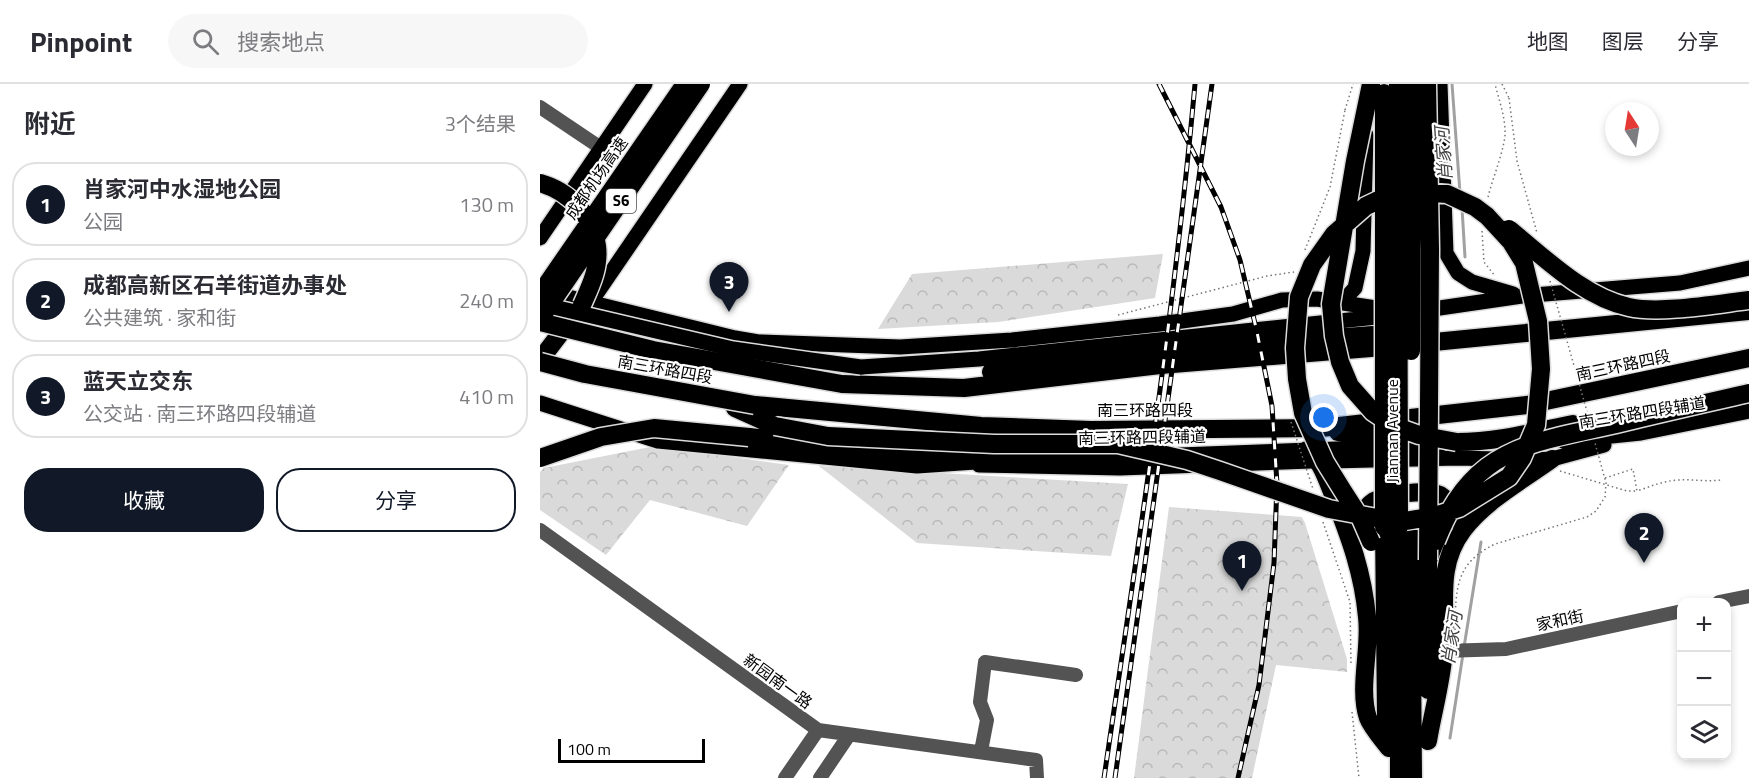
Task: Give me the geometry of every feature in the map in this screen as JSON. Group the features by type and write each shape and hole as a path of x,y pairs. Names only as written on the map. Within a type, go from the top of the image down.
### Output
{"highway":[{"name":"成都机场高速","path":"540,292 685,84"},
{"name":"成都机场高速","path":"540,320 701,84"},
{"name":"Jiannan Avenue","path":"1406,776 1398,527 1413,84"},
{"path":"1427,84 1430,249 1428,741"},
{"path":"1380,86 1398,527 1384,607"},
{"path":"1380,86 1355,161 1331,304 1334,336 1340,362 1350,386 1374,412 1394,426 1419,435 1457,442 1479,442 1573,424 1749,382"},
{"path":"540,183 562,192 577,204 585,216 597,247 591,285 582,305 540,361"},
{"path":"1389,748 1386,719 1384,607 1379,572 1371,542 1361,519 1325,462 1303,413 1297,379 1295,348 1299,297 1312,265 1334,234 1366,206 1387,196 1419,191 1447,194 1481,205 1575,282 1611,301 1630,307 1670,309 1749,300"},
{"path":"751,409 775,426 828,436 994,444 1118,444 1198,464 1329,509 1405,521 1435,516 1459,508 1509,477 1522,458 1536,425 1541,369 1538,321 1524,263 1511,242 1487,216 1481,205"},
{"name":"南三环路四段","path":"540,320 653,350 842,384 964,388 1160,365 1498,336 1749,311"},
{"name":"南三环路四段","path":"540,361 585,374 708,397 751,409 981,426 1091,430 1321,429 1538,403 1749,358"},
{"path":"1428,560 1447,513 1466,486 1488,467 1514,452 1566,435 1749,393"},
{"path":"540,458 617,433 654,428 875,450 1035,456"},
{"path":"1321,429 1406,447"},
{"path":"1314,457 1316,456 1354,547 1357,562 1363,585 1368,620 1365,700 1369,719 1406,776 1423,761 1450,651 1445,568 1446,549 1451,536 1454,508 1443,496 1432,493 1392,496 1374,502 1366,509 1358,522 1357,562"},
{"path":"1445,568 1463,530 1482,510 1556,465"}],"main road":[{"path":"540,238 645,84"},
{"path":"540,372 591,302 740,84"},
{"path":"1440,84 1446,253 1458,273 1472,282 1521,296"},
{"path":"1342,302 1355,288 1359,277 1380,86"},
{"path":"1363,251 1391,271 1408,275 1419,273 1446,253"},
{"path":"540,304 733,349 861,366 980,359 1406,313 1521,296 1680,283 1749,270"},
{"path":"540,292 591,302 735,338 761,342 892,359 980,359"},
{"path":"761,342 900,347 1012,340 1233,314 1282,300 1317,299 1406,313"},
{"name":"南三环路四段辅道","path":"540,404 658,441 917,466 1035,456 1314,457 1406,447 1583,440 1748,416"},
{"path":"955,464 1120,468 1314,457 1458,458 1556,465 1641,433"}],"street":[{"path":"540,107 601,148"},
{"name":"新园南一路","path":"540,530 818,730 1036,760 1037,778"},
{"path":"1731,600 1749,596"},
{"name":"家和街","path":"1450,651 1491,651 1677,612"},
{"path":"981,751 987,720 981,702 985,662 1076,675"},
{"path":"785,778 818,730"},
{"path":"820,778 849,735"}],"path":[{"path":"1345,110 1353,84"},
{"path":"1481,205 1501,154 1505,134 1495,84"},
{"path":"1503,84 1509,98"},
{"path":"1482,232 1484,261 1498,279"},
{"path":"1547,290 1568,292"},
{"path":"1556,465 1628,491 1637,491 1663,482 1721,480"},
{"path":"1605,478 1633,469 1637,491"},
{"path":"1321,515 1350,602 1351,668"},
{"path":"1352,712 1359,778"}],"green space":[{"path":"1163,254 1155,298 998,322 878,329 912,274"},
{"path":"655,446 789,465 747,526 650,500 606,555 540,510 540,472 544,468"},
{"path":"819,466 1128,484 1111,556 917,543"},
{"path":"1169,507 1302,517 1347,659 1347,672 1276,665 1252,778 1134,778"}],"waterway":[{"name":"肖家河","path":"1452,84 1460,193"},
{"name":"肖家河","path":"1462,208 1465,257"},
{"name":"肖家河","path":"1464,647 1481,542"},
{"name":"肖家河","path":"1450,738 1463,654"}],"railway":[{"path":"1159,84 1221,207 1240,260 1272,406 1277,484 1274,563 1259,685 1238,778"},
{"path":"1104,778 1166,345 1195,84"},
{"path":"1115,778 1212,84"}],"place":[{"name":"蓝天立交东","path":"729,312"},
{"name":"成都高新区石羊街道办事处","path":"1644,563"},
{"name":"肖家河中水湿地公园","path":"1242,591"}]}
